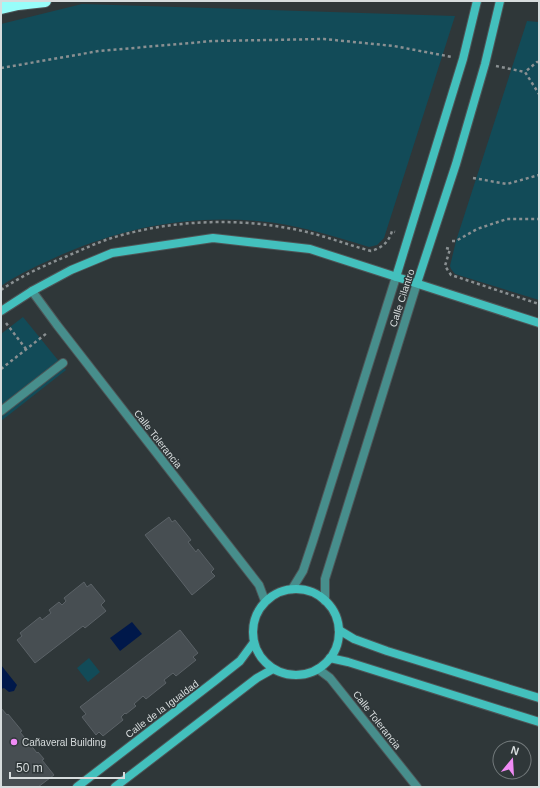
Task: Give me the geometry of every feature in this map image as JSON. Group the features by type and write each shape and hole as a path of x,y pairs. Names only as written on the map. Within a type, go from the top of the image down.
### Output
{"highway":[{"path":"1,8 18,4 45,1"}],"street":[{"name":"Calle Cilantro","path":"292,589 303,570 313,541 396,277 461,67 476,1"},
{"name":"Calle Cilantro","path":"325,601 325,579 417,283 456,164 485,64 500,1"},
{"path":"1,311 32,291 71,270 112,253 213,238 310,249 539,323"},
{"name":"Calle Tolerancia","path":"32,291 259,585 266,601"},
{"path":"1,411 64,363"},
{"path":"292,589 304,590 316,594 325,601 332,609 337,619 339,630 335,650 330,658 318,669 307,674 295,675 284,674 273,669 264,662 258,653 254,642 253,625 260,608 266,601 273,595 292,589"},
{"path":"339,630 354,639 387,651 539,698"},
{"name":"Calle de la Igualdad","path":"77,787 240,661 254,642"},
{"path":"330,658 348,662 539,722"},
{"path":"115,787 257,678 273,669"},
{"name":"Calle Tolerancia","path":"318,669 330,678 417,787"}],"path":[{"path":"1,68 99,50 213,42 324,39 394,46 446,55"},
{"path":"539,62 525,72 539,94"},
{"path":"473,178 507,184 539,175"},
{"path":"452,240 456,241 477,229 507,218 539,219"},
{"path":"446,248 450,249 445,266 451,275 459,279 539,304"},
{"path":"6,323 26,349"},
{"path":"1,369 46,333"}],"shaded area":[{"path":"82,4 455,16 384,238 377,245 369,247 314,231 258,221 207,220 158,225 110,237 63,254 31,269 1,286 1,24"},
{"path":"527,21 539,22 539,300 455,274 450,266 456,241"},
{"path":"23,317 66,370 1,421 1,334"},
{"path":"89,658 100,672 88,682 77,668"}],"water":[{"path":"132,622 142,634 120,651 110,638"},
{"path":"1,665 17,685 14,691 9,692 4,688 1,689"}],"building":[{"path":"169,517 172,522 175,520 191,540 188,542 196,552 198,549 214,569 211,572 215,576 192,595 145,535"},
{"path":"84,582 87,587 91,584 105,601 101,605 106,611 85,628 83,626 35,663 17,640 22,636 20,633 40,617 42,620 51,613 49,610 59,602 62,605 66,601 64,598"},
{"path":"180,630 198,653 193,657 196,660 176,676 173,673 164,680 166,683 146,699 143,696 134,704 136,706 121,717 123,720 103,736 99,732 96,735 82,717 86,714 80,707"},
{"name":"Cañaveral Building","path":"1,708 22,731 20,732 37,753 38,752 44,759 42,760 54,775 38,787 1,787"}],"place":[{"name":"Cañaveral Building","path":"14,742"}]}
